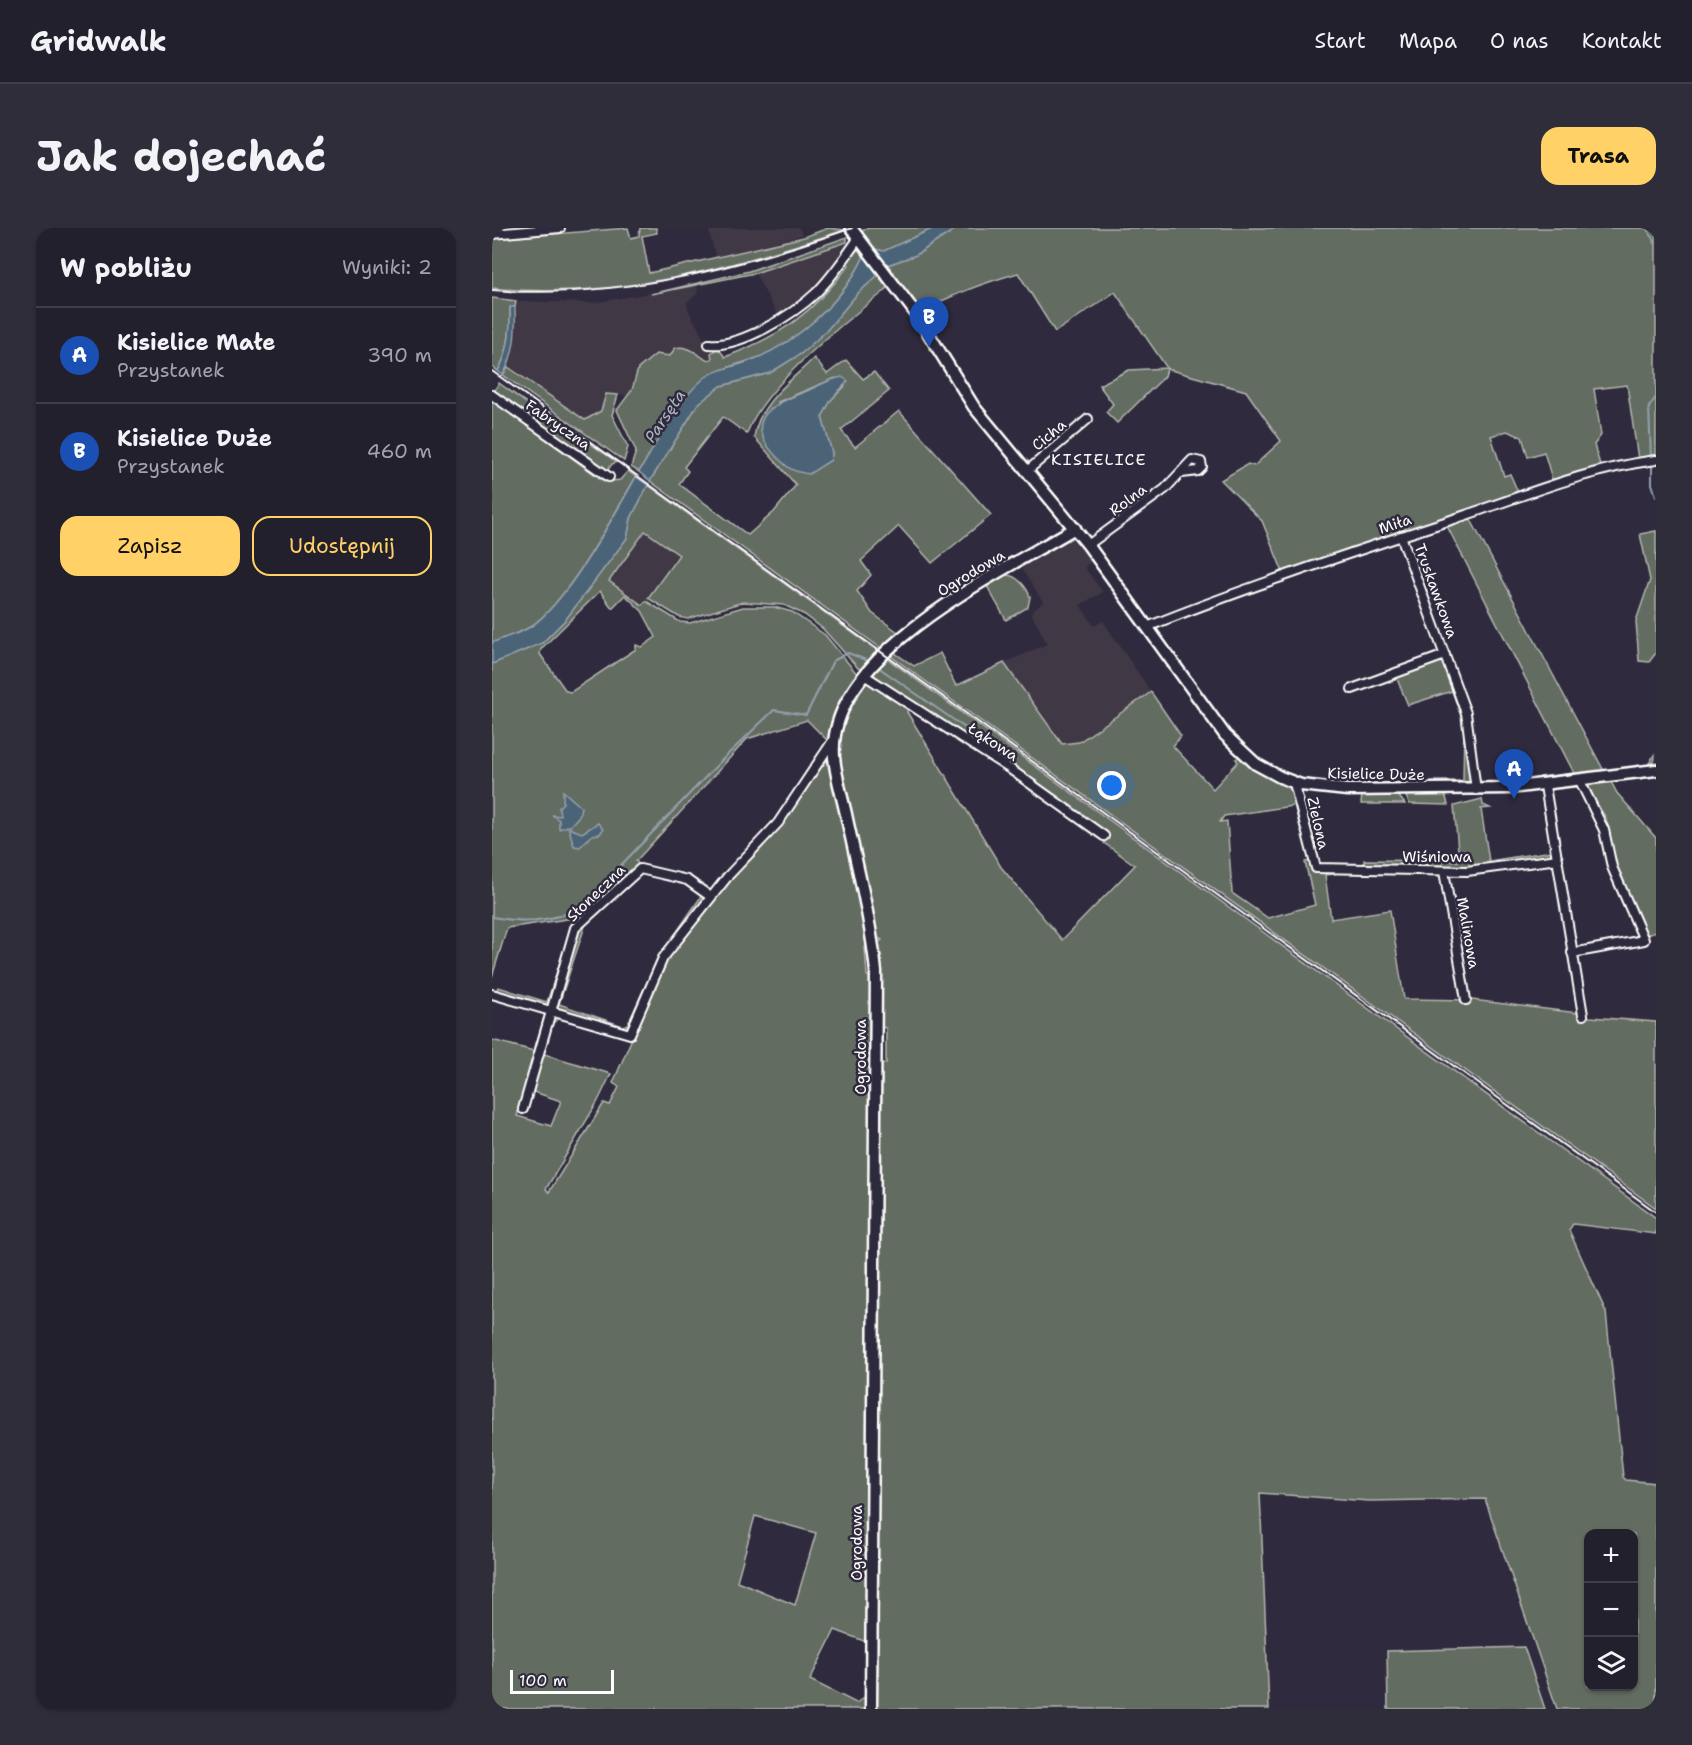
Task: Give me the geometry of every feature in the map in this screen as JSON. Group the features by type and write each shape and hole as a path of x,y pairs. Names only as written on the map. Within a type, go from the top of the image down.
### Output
{"street":[{"path":"492,234 560,228"},
{"name":"Kisielice Duże","path":"851,228 917,315 974,407 1075,528 1232,743 1260,767 1294,783 1337,790 1476,790 1545,786 1655,769"},
{"path":"709,344 737,341 810,298 862,243"},
{"name":"Fabryczna","path":"492,395 609,477"},
{"name":"Cicha","path":"1027,471 1088,419"},
{"name":"Miła","path":"1147,627 1309,567 1401,536 1572,480 1656,460"},
{"name":"Rolna","path":"1088,545 1141,508 1182,473"},
{"name":"Ogrodowa","path":"871,1709 876,972 873,943 836,771 834,739 843,707 864,675 887,650 926,619 1075,528"},
{"name":"Truskawkowa","path":"1401,536 1469,723 1476,790"},
{"name":"Truskawkowa","path":"1352,689 1445,655"},
{"name":"Łąkowa","path":"864,675 1010,768 1104,836"},
{"path":"492,994 630,1034 663,958 711,897 778,823 834,739"},
{"path":"1572,953 1644,940 1612,867 1604,831 1580,781"},
{"name":"Zielona","path":"1294,783 1316,868"},
{"path":"1545,786 1583,1015"},
{"name":"Wiśniowa","path":"1316,868 1444,871 1510,867 1558,859"},
{"name":"Słoneczna","path":"523,1109 575,928 640,869 687,880 711,897"},
{"name":"Malinowa","path":"1444,871 1466,1000"}],"shaded area":[{"path":"628,228 631,238 639,236 640,228 656,228 657,233 642,236 649,273 804,237 828,228 845,230 758,257 671,278 583,290 538,291 492,288 492,239"},
{"path":"708,228 799,228 802,235 716,258"},
{"path":"869,228 934,228 884,251 874,249 861,231"},
{"path":"957,228 1656,228 1656,458 1638,459 1627,385 1594,389 1601,435 1594,445 1601,468 1553,482 1544,452 1528,457 1522,437 1507,431 1491,436 1504,476 1510,474 1518,492 1283,572 1262,521 1221,480 1248,464 1254,466 1281,441 1246,391 1167,369 1165,376 1117,423 1106,412 1113,404 1099,385 1129,370 1167,368 1115,292 1055,332 1018,273 968,289 922,311 887,265 916,255"},
{"path":"847,237 847,242 755,273 651,294 749,271"},
{"path":"847,242 848,249 816,289 778,316 755,273"},
{"path":"858,250 864,256 856,271 821,315 791,340 776,349 760,357 719,370 709,376 679,408 639,472 631,467 636,451 617,410 632,390 638,369 656,354 670,356 675,348 688,349 706,360 712,359 711,353 718,348 725,357 763,341 809,310 849,265 845,262 852,251"},
{"path":"878,275 887,287 828,337 787,377 755,416 747,434 723,417 684,467 688,471 679,484 748,535 774,512 796,485 754,437 757,425 769,403 814,358 827,374 846,360 863,379 874,372 889,391 841,430 855,447 899,411 991,515 932,563 899,526 861,561 871,575 857,591 872,613 898,632 882,649 650,481 698,404 721,386 770,373 802,353 827,330 857,294","holes":["835,378 845,386 831,400 822,417 832,453 778,402"]},
{"path":"698,285 697,294 687,302 688,309 712,359 706,360 700,353 675,348 670,356 638,369 629,396 606,394 601,411 585,420 508,367 515,339 516,301 592,303"},
{"path":"492,298 516,301 515,307 510,308 505,356 498,371 492,367"},
{"path":"508,367 585,420 601,411 606,394 618,395 612,415 628,447 624,461 503,375"},
{"path":"499,383 558,426 561,424 617,462 612,464 607,471 493,392"},
{"path":"492,400 605,482 620,480 628,471 636,477 588,558 559,599 530,627 492,643"},
{"path":"648,485 879,652 863,670 859,669 823,629 805,615 784,605 743,602 688,619 679,617 648,598 679,555 645,531 609,581 642,605 646,601 680,622 690,623 743,607 774,607 792,612 825,635 858,675 839,707 828,741 807,720 747,739 636,861 640,866 573,925 550,1002 546,1006 496,992 498,987 547,1002 574,918 507,928 492,977 492,664 542,643 566,619 627,538 631,518","holes":["600,591 612,608 625,595 642,611 656,637 642,647 636,645 636,649 571,692 566,691 540,654 541,649"]},
{"path":"1470,518 1604,771 1648,765 1654,755 1655,759 1651,766 1541,783 1540,777 1574,773 1447,526"},
{"path":"645,530 679,555 642,606 608,581"},
{"path":"1656,531 1656,653 1649,662 1639,661 1636,621 1650,580 1640,534"},
{"path":"1073,538 1079,540 1094,560 1084,567 1103,592 1080,605 1094,626 1103,621 1151,692 1078,742 1062,744 1004,663 1047,644 1031,613 1043,602 1020,566"},
{"path":"1005,575 1020,582 1030,597 1028,607 1006,620 987,586"},
{"path":"910,635 895,653 914,666 940,653 956,686 1004,663 1062,744 1079,742 1151,692 1181,736 1173,746 1213,789 1238,762 1236,759 1239,756 1271,779 1290,787 1295,799 1292,806 1224,816 1220,822 1227,821 1232,893 1268,918 1315,905 1305,862 1310,861 1316,871 1335,874 1325,875 1331,919 1390,910 1404,999 1472,1000 1578,1013 1590,1017 1656,1022 1656,1208 888,654"},
{"path":"885,657 1656,1218 1656,1234 1573,1224 1569,1230 1606,1312 1623,1477 1626,1480 1656,1483 1656,1709 1557,1709 1485,1499 1369,1501 1260,1493 1269,1709 875,1709 880,1063 886,1063 886,1028 881,1027 877,944 882,940 875,936 837,754 841,724 864,682 870,681 908,706 907,712 1001,867 1062,940 1135,865 1104,843 1109,836 1010,765 876,679 873,671"},
{"path":"1437,660 1443,661 1466,721 1471,784 1436,785 1436,781 1463,781 1464,725 1452,691 1408,705 1397,679 1389,682 1388,678"},
{"path":"828,759 832,763 870,946 865,947 867,976 872,977 869,1643 835,1630 810,1680 856,1703 869,1694 868,1709 492,1709 492,1040 534,1051 544,1017 546,1018 517,1116 551,1126 561,1101 531,1091 552,1018 559,1018 553,1023 544,1054 611,1074 598,1101 546,1189 549,1192 604,1103 610,1105 619,1087 613,1083 660,972 686,931","holes":["755,1516 816,1533 795,1605 737,1581"]},
{"path":"1610,780 1617,793 1656,838 1656,932 1646,935 1628,898 1609,849 1606,818 1587,789 1592,782"},
{"path":"1445,793 1448,805 1410,804 1405,795"},
{"path":"1362,794 1397,794 1405,804 1361,804"},
{"path":"1482,799 1483,805 1490,808 1481,809 1489,861 1553,851 1551,856 1467,868 1364,866 1364,860 1459,861 1454,806"},
{"path":"702,895 704,900 668,948 629,1027 625,1029 556,1009 578,929 587,920 559,1004 623,1026 628,1024 656,962"},
{"path":"1524,1647 1545,1709 1388,1709 1387,1651"}],"water":[{"path":"934,228 957,228 916,255 887,265 874,249 884,251"},
{"path":"864,256 878,275 857,294 827,330 802,353 770,373 721,386 698,404 650,481 639,472 675,412 701,381 718,371 769,352 802,331 832,304 856,272"},
{"path":"510,307 515,307 515,334 510,359 503,375 498,371 505,356 508,340"},
{"path":"842,377 848,381 831,400 822,417 832,453 831,460 809,474 789,468 774,454 765,441 761,431 762,421 766,414 784,401"},
{"path":"636,477 648,485 631,518 627,538 566,619 542,643 492,664 492,643 530,627 544,616 574,580"},
{"path":"563,791 581,807 579,816 570,826 571,829 582,833 598,823 603,829 600,834 592,835 580,847 574,846 568,826 559,829 559,820 552,815 560,816 559,807 563,803"}],"waterway":[{"path":"1647,228 1656,245"},
{"path":"1651,458 1649,407 1656,397"},
{"path":"1652,464 1652,484 1656,496"},
{"path":"492,917 535,920 578,910 721,761 774,710 806,715 833,661 848,653 871,662"},
{"path":"878,667 988,744"}],"railway":[{"path":"492,290 539,292 630,286 719,268 852,228"},
{"path":"492,371 1656,1212"}],"place":[{"name":"Kisielice Duże","path":"929,347"},
{"name":"Kisielice Małe","path":"1514,799"}],"district":[{"name":"KISIELICE","path":"1099,459"}],"water label":[{"name":"Parsęta","path":"665,416"}]}
